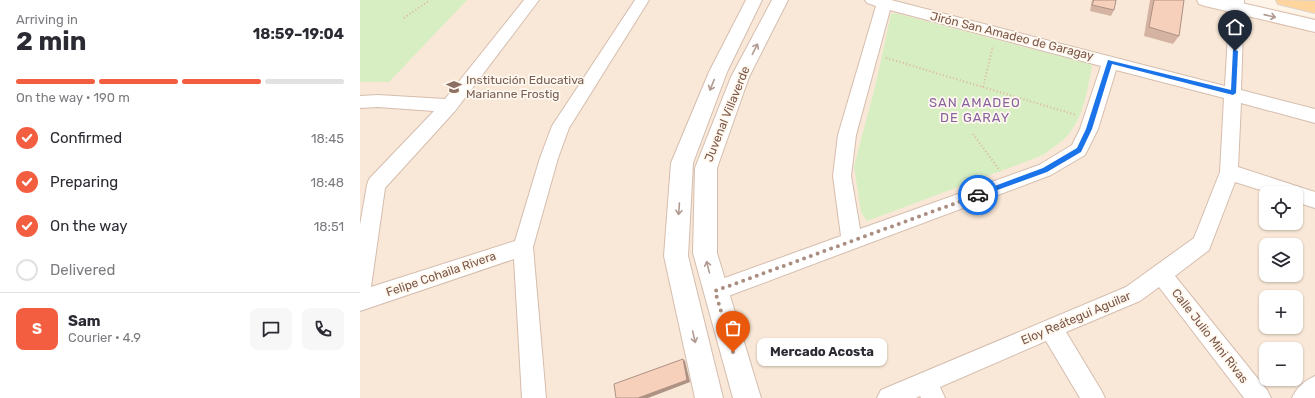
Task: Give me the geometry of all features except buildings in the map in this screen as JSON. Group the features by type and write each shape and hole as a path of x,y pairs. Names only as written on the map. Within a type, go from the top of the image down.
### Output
{"main road":[{"path":"1284,0 1315,7"}],"street":[{"path":"360,289 368,187 418,140 449,106 532,0"},
{"path":"534,398 523,247 549,158 561,126 642,0"},
{"name":"Juvenal Villaverde","path":"709,398 676,256 682,163 718,72 754,0"},
{"name":"Juvenal Villaverde","path":"747,398 705,252 706,168 740,77 780,0"},
{"path":"1205,0 1237,4 1315,26"},
{"path":"852,241 842,176 847,135 870,53 878,2"},
{"name":"Jirón San Amadeo de Garagay","path":"878,2 1233,93 1315,116"},
{"name":"Eloy Reátegui Aguilar","path":"889,398 930,390 1050,328 1133,294 1202,244 1229,172 1237,4"},
{"path":"715,291 1045,170 1079,150 1092,119 1110,62"},
{"path":"360,102 378,101 449,106"},
{"path":"1229,172 1273,186"},
{"path":"1303,196 1315,200"},
{"name":"Felipe Cohaila Rivera","path":"360,301 523,247"},
{"name":"Calle Julio Mini Rivas","path":"1161,274 1259,398"},
{"path":"1050,328 1093,398"},
{"path":"1304,398 1315,388"}],"path":[{"path":"404,18 430,0"},
{"path":"983,87 995,39"},
{"path":"870,53 1092,119"},
{"path":"973,134 1008,184"}],"shaded area":[{"path":"360,0 1232,0 1315,18 1315,398 360,398"}],"green space":[{"path":"360,0 467,0 389,82 360,82"},
{"path":"895,13 1090,64 1092,66 1086,96 1080,116 1070,133 1043,155 867,221 861,212 854,166 876,83 891,14"}],"way so far":[{"path":"733,352 715,291 978,195"}],"place":[{"name":"Institución Educativa Marianne Frostig","path":"454,87"},
{"name":"Mercado Acosta","path":"733,352"}],"district":[{"name":"SAN AMADEO DE GARAY","path":"975,110"}],"route":[{"path":"978,195 1045,170 1079,150 1089,129 1110,62 1233,93 1235,51"}]}
